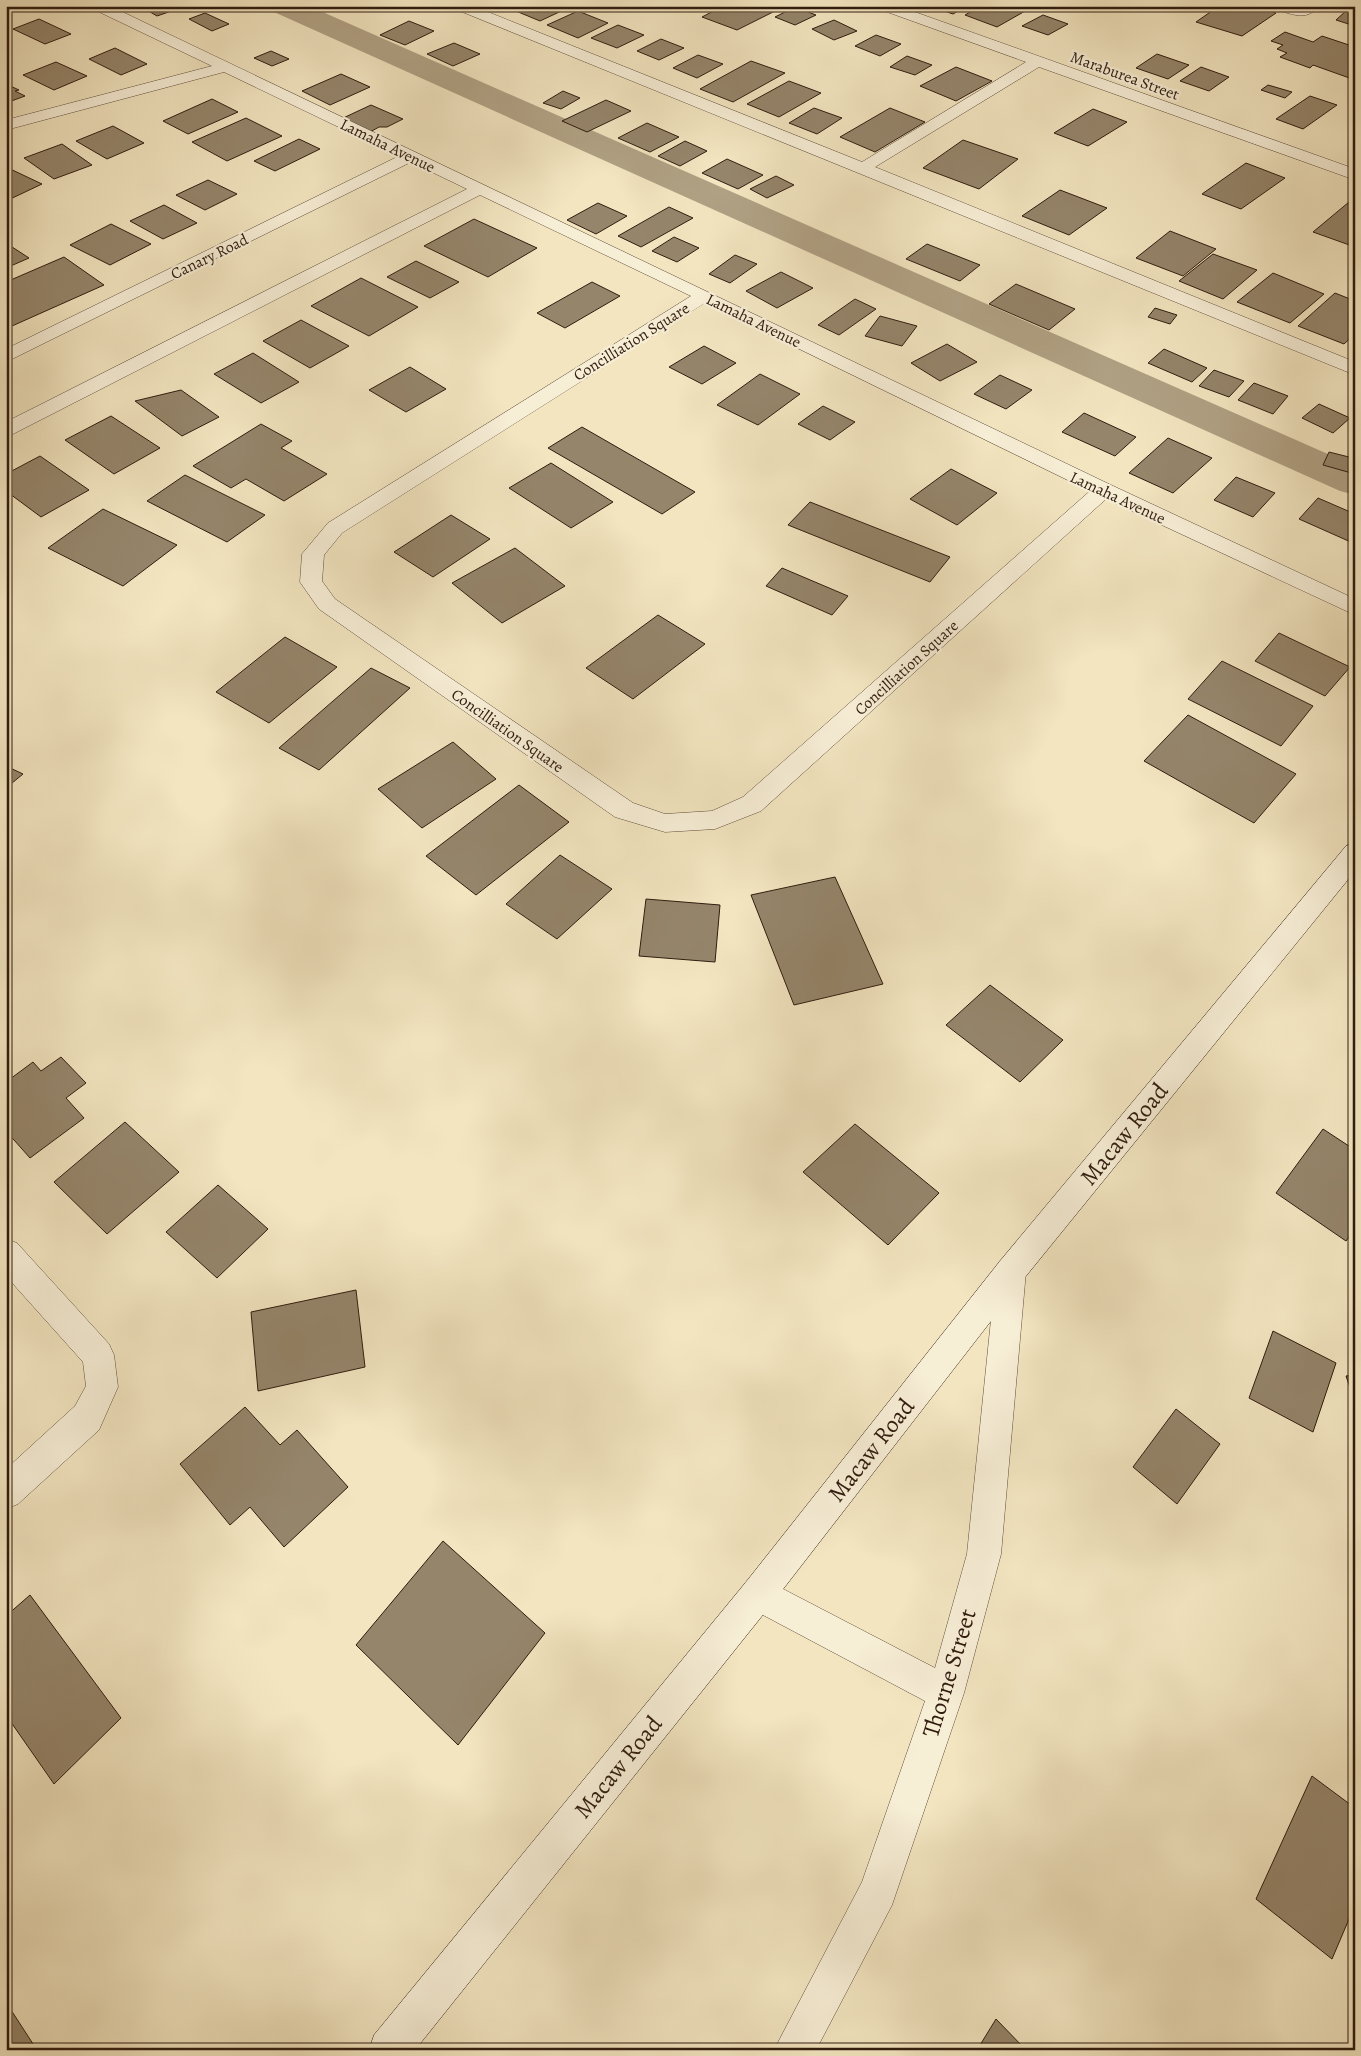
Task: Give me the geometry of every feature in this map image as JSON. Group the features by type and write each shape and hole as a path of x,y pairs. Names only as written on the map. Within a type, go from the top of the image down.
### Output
{"street":[{"name":"Lamaha Avenue","path":"98,6 1104,490 1355,608"},
{"path":"460,6 1355,369"},
{"name":"Maraburea Street","path":"884,6 1355,175"},
{"path":"1280,6 1302,13 1312,6"},
{"path":"863,168 1037,62"},
{"path":"6,125 225,67"},
{"name":"Canary Road","path":"6,356 411,156"},
{"path":"6,430 480,189"},
{"name":"Concilliation Square","path":"704,296 336,528 313,554 311,582 327,604 624,810 665,823 715,820 752,804 1104,490"},
{"name":"Macaw Road","path":"389,2050 758,1594 1011,1271 1355,853"},
{"path":"6,1253 98,1355 102,1388 87,1418 6,1492"},
{"name":"Thorne Street","path":"794,2050 878,1891 946,1693 984,1554 1011,1271"},
{"path":"758,1594 946,1693"}],"building":[{"path":"140,6 186,6 157,16"},
{"path":"519,6 572,6 540,21 511,9"},
{"path":"723,6 785,6 737,30 702,17"},
{"path":"929,6 967,6 953,14"},
{"path":"981,6 1034,6 997,27 965,15"},
{"path":"1219,6 1254,6 1276,13 1242,36 1196,22"},
{"path":"795,7 816,15 795,25 775,17"},
{"path":"1347,10 1355,12 1355,26 1336,20"},
{"path":"578,11 608,23 578,38 547,25"},
{"path":"205,13 229,24 212,31 189,19"},
{"path":"1043,15 1068,24 1048,35 1022,26"},
{"path":"39,19 71,34 45,44 13,29"},
{"path":"834,20 857,31 834,40 812,29"},
{"path":"409,21 434,31 405,45 380,35"},
{"path":"618,25 644,35 617,48 591,38"},
{"path":"1285,32 1313,42 1322,36 1355,47 1351,51 1355,53 1355,80 1313,65 1310,68 1280,57 1287,53 1277,49 1283,45 1271,41"},
{"path":"876,35 901,44 880,56 855,46"},
{"path":"661,39 684,48 659,60 637,51"},
{"path":"454,43 480,54 453,66 427,54"},
{"path":"115,48 147,64 121,75 89,59"},
{"path":"271,51 289,59 272,66 254,58"},
{"path":"1157,54 1189,65 1168,79 1136,68"},
{"path":"698,55 723,64 697,78 673,68"},
{"path":"907,56 932,65 915,75 890,67"},
{"path":"751,61 785,73 733,102 700,89"},
{"path":"56,62 87,76 54,90 23,75"},
{"path":"956,67 992,81 956,101 920,86"},
{"path":"1201,67 1229,77 1209,91 1180,81"},
{"path":"341,74 370,87 330,105 302,91"},
{"path":"789,81 821,93 779,117 747,104"},
{"path":"6,84 19,90 15,91 25,96 6,103"},
{"path":"1268,85 1292,92 1285,98 1261,90"},
{"path":"563,91 580,98 561,109 543,103"},
{"path":"1310,96 1337,105 1303,129 1276,119"},
{"path":"212,99 238,112 188,134 163,121"},
{"path":"606,100 631,111 587,132 562,121"},
{"path":"371,105 403,119 387,127 379,127 370,132 341,119"},
{"path":"814,108 842,118 817,134 789,123"},
{"path":"890,108 925,122 875,152 840,137"},
{"path":"1093,109 1127,122 1088,146 1054,133"},
{"path":"246,118 282,136 227,161 192,142"},
{"path":"647,123 679,137 650,152 618,138"},
{"path":"113,126 144,143 107,159 76,141"},
{"path":"299,139 320,149 275,171 254,161"},
{"path":"963,140 1018,159 979,189 923,168"},
{"path":"685,141 707,151 680,166 658,156"},
{"path":"62,144 92,165 54,179 24,158"},
{"path":"727,159 763,175 738,189 702,173"},
{"path":"1246,163 1285,178 1241,209 1202,194"},
{"path":"6,167 42,184 6,201"},
{"path":"776,176 794,185 767,198 750,189"},
{"path":"208,180 237,194 205,210 176,195"},
{"path":"1060,190 1107,208 1069,235 1022,216"},
{"path":"1349,202 1355,204 1355,247 1313,232"},
{"path":"598,203 627,216 596,234 567,220"},
{"path":"164,205 197,223 163,239 130,221"},
{"path":"669,207 693,218 641,247 618,236"},
{"path":"474,219 537,248 488,277 424,246"},
{"path":"111,224 151,244 110,265 70,245"},
{"path":"1170,231 1216,249 1183,276 1136,258"},
{"path":"674,237 699,248 677,262 652,251"},
{"path":"6,243 29,258 6,268"},
{"path":"927,244 980,265 960,281 906,259"},
{"path":"1213,254 1257,270 1223,299 1179,281"},
{"path":"735,255 757,264 730,283 709,274"},
{"path":"64,257 104,285 12,326 6,322 6,282"},
{"path":"416,261 459,282 430,298 387,277"},
{"path":"781,272 813,288 777,308 746,291"},
{"path":"1273,273 1324,294 1290,323 1237,302"},
{"path":"361,278 418,307 369,336 311,306"},
{"path":"592,282 620,296 565,328 537,313"},
{"path":"1016,284 1075,309 1049,330 989,304"},
{"path":"1335,293 1355,301 1355,334 1344,344 1298,326"},
{"path":"855,299 876,309 839,335 818,325"},
{"path":"1155,308 1177,315 1170,324 1148,317"},
{"path":"880,316 917,326 902,346 865,336"},
{"path":"301,320 349,346 310,368 263,341"},
{"path":"947,344 977,362 940,381 911,363"},
{"path":"704,346 736,363 702,384 669,367"},
{"path":"1164,349 1207,368 1192,382 1148,363"},
{"path":"253,353 299,382 261,403 214,374"},
{"path":"410,367 446,389 406,412 369,390"},
{"path":"1214,370 1244,381 1229,397 1199,386"},
{"path":"760,374 800,394 758,425 717,405"},
{"path":"1000,375 1032,390 1006,409 974,394"},
{"path":"1254,383 1288,396 1273,414 1238,400"},
{"path":"181,390 219,417 182,436 135,401"},
{"path":"1319,404 1350,418 1333,433 1302,418"},
{"path":"823,406 855,422 830,440 798,424"},
{"path":"1084,413 1136,437 1115,456 1062,432"},
{"path":"111,416 160,448 114,474 65,440"},
{"path":"261,424 292,441 281,448 327,474 284,501 246,479 231,488 193,466"},
{"path":"582,427 695,492 662,514 548,448"},
{"path":"1168,438 1212,458 1173,493 1129,473"},
{"path":"1355,444 1355,474 1323,465 1329,452 1349,457"},
{"path":"40,456 89,490 41,517 6,491 6,474"},
{"path":"551,463 613,502 571,528 509,488"},
{"path":"951,469 997,493 957,525 910,499"},
{"path":"185,475 265,515 227,542 147,501"},
{"path":"1236,477 1275,493 1253,517 1214,500"},
{"path":"1318,498 1355,514 1355,541 1353,543 1299,519"},
{"path":"810,502 950,557 930,582 788,525"},
{"path":"103,509 177,545 123,586 48,548"},
{"path":"451,515 490,539 433,577 394,552"},
{"path":"515,548 565,586 502,623 452,583"},
{"path":"782,568 848,596 832,615 766,586"},
{"path":"658,615 705,644 633,699 586,668"},
{"path":"1279,633 1350,667 1325,696 1255,661"},
{"path":"285,637 337,667 269,723 216,692"},
{"path":"1222,661 1313,706 1281,746 1188,699"},
{"path":"371,668 410,688 319,770 279,748"},
{"path":"1188,715 1296,774 1254,823 1144,761"},
{"path":"453,742 496,779 422,828 378,789"},
{"path":"6,766 23,774 6,788"},
{"path":"519,785 569,822 476,895 426,856"},
{"path":"560,855 612,889 557,939 506,904"},
{"path":"835,877 883,984 794,1005 751,895"},
{"path":"646,899 720,905 715,962 639,956"},
{"path":"990,985 1063,1040 1020,1082 946,1025"},
{"path":"61,1057 86,1083 66,1098 84,1118 30,1158 6,1131 6,1082 33,1062 41,1071"},
{"path":"125,1122 179,1172 107,1234 54,1182"},
{"path":"855,1124 939,1193 888,1245 803,1172"},
{"path":"1323,1129 1355,1150 1355,1229 1346,1241 1276,1193"},
{"path":"218,1185 268,1229 217,1278 166,1232"},
{"path":"356,1290 365,1367 258,1391 251,1312"},
{"path":"1273,1331 1336,1363 1313,1432 1249,1398"},
{"path":"1355,1375 1355,1402 1346,1376"},
{"path":"245,1407 280,1445 297,1430 348,1487 284,1547 250,1507 230,1525 180,1464"},
{"path":"1176,1409 1220,1444 1177,1504 1133,1467"},
{"path":"443,1541 545,1633 458,1745 356,1645"},
{"path":"30,1595 121,1718 54,1784 6,1715 6,1616"},
{"path":"1312,1776 1355,1808 1355,1905 1332,1959 1256,1899"},
{"path":"11,2010 37,2050 6,2050 6,2015"},
{"path":"996,2019 1026,2050 977,2050"}],"waterway":[{"path":"284,6 1355,482"}]}
